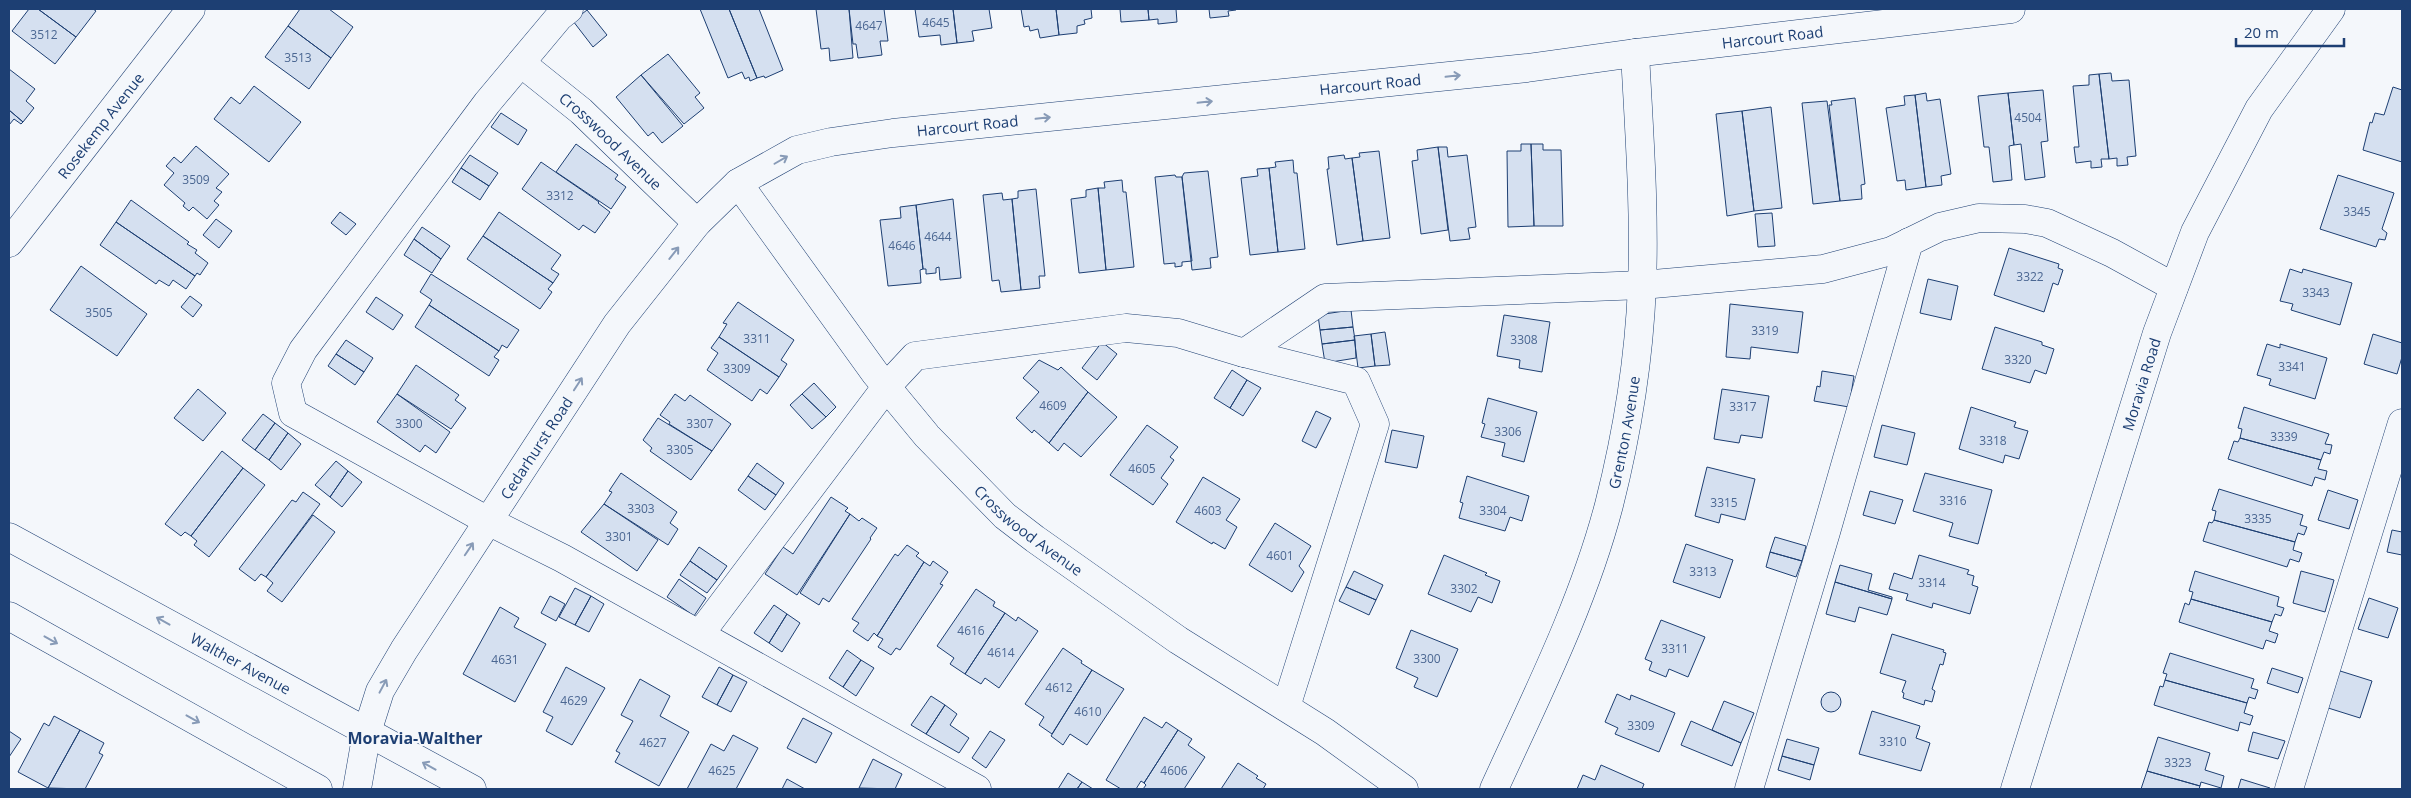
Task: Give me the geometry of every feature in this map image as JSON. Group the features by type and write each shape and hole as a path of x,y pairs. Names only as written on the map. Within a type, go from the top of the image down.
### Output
{"street":[{"name":"Rosekemp Avenue","path":"9,242 191,9"},
{"path":"569,9 559,17 487,103 303,350 286,383 293,413 488,521 562,558 977,789"},
{"name":"Harcourt Road","path":"738,183 797,150 831,142 893,133 1527,68 1635,53 2011,9"},
{"name":"Moravia Road","path":"2015,789 2157,333 2195,232 2259,110 2331,9"},
{"name":"Grenton Avenue","path":"1494,789 1552,662 1587,573 1609,506 1624,439 1636,363 1642,285 1640,151 1635,53"},
{"name":"Crosswood Avenue","path":"521,62 581,112 697,223"},
{"name":"Crosswood Avenue","path":"738,183 748,200 887,386 927,436 1005,516 1178,640 1325,732 1404,789"},
{"name":"Cedarhurst Road","path":"357,789 367,732 385,683 414,634 617,324 697,223 738,183"},
{"path":"1244,353 1325,298 1642,285 1823,269 1890,252 1940,227 1979,218 2024,219 2047,223 2068,231 2174,287"},
{"path":"1749,789 1826,532 1909,242"},
{"path":"700,634 887,386 915,356 1126,328 1178,332 1244,353 1356,381 1375,424 1286,707"},
{"path":"2289,789 2402,423"},
{"name":"Walther Avenue","path":"9,537 472,789"},
{"path":"9,616 318,789"}],"building":[{"path":"29,9 38,9 76,37 55,64 12,31"},
{"path":"38,9 93,9 96,11 76,37"},
{"path":"300,9 329,9 353,27 331,58 288,26"},
{"path":"700,9 729,9 757,78 750,81 749,77 745,79 742,72 728,78"},
{"path":"729,9 759,9 783,70 765,78 764,76 757,78"},
{"path":"816,9 849,9 853,58 830,61 829,48 821,49"},
{"path":"849,9 884,9 888,41 880,41 882,55 858,58 856,44 853,44"},
{"path":"915,9 953,9 957,43 941,45 940,35 919,37"},
{"path":"953,9 989,9 992,28 972,31 974,41 957,43"},
{"path":"1021,9 1056,9 1059,35 1040,38 1038,29 1030,31 1029,26 1024,27"},
{"path":"1056,9 1091,9 1092,18 1084,20 1085,24 1077,26 1077,33 1059,35"},
{"path":"1120,9 1148,9 1149,20 1121,22"},
{"path":"1148,9 1176,9 1177,22 1158,24 1158,19 1149,20"},
{"path":"1209,9 1236,10 1228,11 1229,16 1210,18"},
{"path":"587,10 607,35 593,47 573,21"},
{"path":"288,26 331,58 309,89 265,57"},
{"path":"668,54 700,93 695,97 704,108 684,124 641,75"},
{"path":"9,69 35,89 26,101 34,108 23,122 9,110"},
{"path":"2111,73 2112,81 2129,80 2136,156 2127,157 2128,165 2117,166 2117,158 2109,159 2099,74"},
{"path":"2099,74 2109,159 2101,159 2102,167 2091,168 2091,161 2076,163 2074,147 2079,147 2073,86 2089,85 2089,75"},
{"path":"641,75 683,126 662,143 653,132 648,136 616,97"},
{"path":"254,86 301,122 269,162 214,119 231,97 240,104"},
{"path":"2393,87 2402,90 2402,162 2363,150 2370,122 2372,123 2375,113 2384,115"},
{"path":"2043,90 2048,141 2041,142 2045,177 2025,180 2021,144 2014,145 2008,93"},
{"path":"1926,93 1927,101 1940,99 1951,174 1941,176 1942,185 1926,187 1915,95"},
{"path":"2008,93 2014,145 2009,146 2012,180 1993,182 1989,147 1984,147 1978,96"},
{"path":"1915,95 1926,187 1906,190 1905,180 1897,181 1886,108 1905,105 1904,96"},
{"path":"1855,98 1865,184 1861,185 1862,199 1840,201 1829,105 1832,105 1831,101"},
{"path":"1827,101 1840,201 1813,204 1802,103"},
{"path":"1771,107 1782,208 1754,211 1742,111"},
{"path":"9,110 23,122 21,124 14,119 9,125"},
{"path":"1742,111 1754,211 1727,216 1716,114"},
{"path":"501,113 527,130 518,145 491,127"},
{"path":"576,144 618,175 615,179 626,187 611,209 556,172"},
{"path":"1521,144 1531,144 1534,226 1508,227 1507,151 1521,151"},
{"path":"1531,144 1543,144 1543,150 1561,150 1563,226 1534,226"},
{"path":"196,146 229,174 216,188 222,192 214,201 219,205 207,219 193,207 189,211 183,206 185,203 164,185 174,173 166,166 174,157 181,163"},
{"path":"1438,147 1448,230 1421,234 1412,161 1418,160 1417,150"},
{"path":"1438,147 1447,147 1448,157 1467,155 1476,227 1468,228 1470,239 1450,241"},
{"path":"1379,151 1390,238 1363,241 1352,158 1360,157 1359,153"},
{"path":"470,155 498,173 489,186 461,168"},
{"path":"1344,155 1345,159 1352,158 1363,241 1337,245 1327,169 1329,169 1328,157"},
{"path":"1293,160 1294,173 1297,173 1305,249 1278,252 1269,168 1276,167 1275,162"},
{"path":"541,162 599,202 610,212 595,233 583,225 579,230 522,189"},
{"path":"461,168 489,186 480,200 452,182"},
{"path":"1269,168 1278,252 1250,255 1241,178 1258,176 1257,169"},
{"path":"1208,171 1218,257 1210,258 1211,268 1192,270 1182,177 1184,173"},
{"path":"1175,175 1176,177 1182,177 1192,261 1182,262 1182,266 1175,267 1175,263 1164,264 1155,177"},
{"path":"2338,175 2394,193 2382,229 2387,233 2385,240 2379,239 2376,247 2320,229"},
{"path":"1122,180 1123,192 1126,192 1134,267 1106,270 1098,188 1105,188 1104,182"},
{"path":"1098,188 1106,270 1079,273 1071,199 1086,197 1086,190"},
{"path":"1036,189 1045,276 1039,276 1040,288 1021,290 1012,199 1018,198 1018,191"},
{"path":"1002,193 1003,200 1012,199 1021,290 1001,292 999,280 992,281 983,195"},
{"path":"953,199 961,278 940,280 939,267 936,268 936,273 926,274 926,269 923,269 916,205"},
{"path":"131,200 189,242 187,244 197,250 195,253 208,263 200,275 197,273 195,276 116,222"},
{"path":"916,205 923,269 920,270 921,283 888,286 880,220 901,218 900,207"},
{"path":"340,212 356,224 346,235 331,223"},
{"path":"499,212 561,255 551,269 559,274 553,283 483,236"},
{"path":"1772,213 1775,246 1758,247 1755,214"},
{"path":"216,219 232,231 219,248 203,235"},
{"path":"116,222 195,276 186,289 173,280 169,286 159,280 156,284 100,245"},
{"path":"422,227 450,246 441,259 414,239"},
{"path":"483,236 553,283 548,289 552,292 540,309 467,259"},
{"path":"414,239 441,259 432,273 404,255"},
{"path":"2009,248 2059,264 2058,268 2063,270 2058,285 2053,283 2044,312 1994,295"},
{"path":"81,266 147,314 117,356 50,310"},
{"path":"2290,269 2302,273 2303,269 2352,283 2340,325 2291,310 2293,304 2280,301"},
{"path":"431,274 519,330 507,348 502,345 499,351 429,305 432,300 420,292"},
{"path":"1928,279 1958,286 1951,320 1920,313"},
{"path":"190,296 202,305 193,317 181,307"},
{"path":"376,297 403,315 393,330 366,312"},
{"path":"738,302 794,340 781,360 787,364 779,377 719,337 727,324 723,323"},
{"path":"1730,304 1803,312 1798,353 1751,347 1750,359 1726,357"},
{"path":"429,305 499,351 494,357 499,360 489,376 415,327"},
{"path":"1351,310 1353,327 1320,330 1318,315"},
{"path":"1504,315 1550,322 1542,372 1519,368 1520,360 1497,356"},
{"path":"1353,327 1355,340 1322,344 1320,330"},
{"path":"1995,327 2042,342 2042,345 2054,349 2046,374 2035,370 2030,383 1982,369"},
{"path":"1385,332 1390,365 1375,366 1371,334"},
{"path":"1371,334 1375,366 1358,368 1354,336"},
{"path":"2373,334 2402,343 2402,357 2397,374 2364,364"},
{"path":"719,337 779,377 767,394 760,389 752,401 707,370 718,353 711,348"},
{"path":"346,340 373,358 364,372 336,354"},
{"path":"1355,340 1356,358 1325,363 1322,344"},
{"path":"1102,342 1117,354 1097,380 1082,368"},
{"path":"2267,344 2280,348 2280,344 2327,358 2315,399 2269,385 2271,379 2257,375"},
{"path":"336,354 364,372 355,385 328,366"},
{"path":"1039,360 1058,370 1061,367 1088,392 1049,443 1034,430 1032,433 1016,418 1039,392 1023,378"},
{"path":"416,365 459,395 455,400 466,408 451,429 397,394"},
{"path":"1232,370 1247,380 1230,408 1214,398"},
{"path":"1822,371 1854,376 1849,407 1814,401 1817,386 1820,387"},
{"path":"1247,380 1261,388 1243,416 1230,408"},
{"path":"814,383 836,407 826,417 802,394"},
{"path":"198,389 226,413 203,441 174,418"},
{"path":"1722,389 1769,396 1762,438 1741,435 1739,443 1714,439"},
{"path":"1088,392 1117,417 1081,457 1064,443 1058,451 1049,443"},
{"path":"397,394 450,432 436,453 425,445 420,452 377,422"},
{"path":"675,394 685,401 690,395 731,424 712,451 669,424 670,422 660,415"},
{"path":"802,394 826,417 812,429 790,405"},
{"path":"1488,398 1537,412 1524,462 1502,456 1505,443 1481,437 1485,424 1482,423"},
{"path":"1971,407 2016,422 2014,427 2028,431 2019,459 2005,455 2003,463 1959,449"},
{"path":"2244,407 2329,434 2325,444 2332,445 2330,454 2324,452 2321,460 2240,438 2242,429 2238,428"},
{"path":"1316,411 1331,418 1316,448 1302,441"},
{"path":"263,414 275,423 255,450 242,440"},
{"path":"658,418 712,451 691,480 650,451 652,448 643,440"},
{"path":"275,423 288,433 269,460 255,450"},
{"path":"1147,425 1178,447 1170,457 1174,460 1161,478 1168,484 1153,505 1110,475"},
{"path":"1882,425 1915,433 1907,465 1874,457"},
{"path":"1392,430 1424,436 1417,468 1385,462"},
{"path":"288,433 301,444 281,470 269,460"},
{"path":"2240,438 2321,460 2318,469 2327,471 2325,480 2315,477 2312,486 2228,459 2234,441 2238,442"},
{"path":"222,451 243,468 191,536 185,532 181,536 165,524"},
{"path":"336,461 348,471 330,497 315,485"},
{"path":"757,463 784,483 776,495 748,476"},
{"path":"1707,467 1755,479 1745,520 1721,514 1719,523 1695,516"},
{"path":"243,468 265,485 209,557 194,545 197,541 191,536"},
{"path":"348,471 362,482 342,507 330,497"},
{"path":"621,473 677,512 670,523 678,529 668,545 604,504 612,492 609,491"},
{"path":"1925,473 1992,490 1978,544 1949,536 1953,523 1913,511"},
{"path":"748,476 776,495 765,510 738,490"},
{"path":"1467,476 1529,496 1522,521 1510,517 1505,531 1459,518 1463,503 1460,502"},
{"path":"1203,477 1240,499 1226,520 1237,527 1225,549 1213,542 1212,544 1176,522"},
{"path":"2219,489 2303,515 2300,525 2307,527 2304,535 2298,533 2295,542 2214,520 2216,511 2212,510"},
{"path":"2328,490 2358,500 2349,529 2318,520"},
{"path":"1870,491 1903,500 1895,524 1863,515"},
{"path":"303,492 320,504 266,577 261,574 255,581 239,569 292,500 296,502"},
{"path":"831,497 848,508 845,511 850,514 797,595 765,574 783,547 793,554"},
{"path":"604,504 658,540 637,571 581,532"},
{"path":"850,514 859,521 862,518 877,528 829,602 823,598 819,605 800,593"},
{"path":"313,515 335,532 282,602 267,591 273,583 266,577"},
{"path":"2214,520 2295,542 2293,550 2302,553 2299,562 2290,559 2287,567 2203,541 2209,522 2212,523"},
{"path":"1275,523 1311,546 1299,566 1304,572 1292,592 1249,565"},
{"path":"2392,530 2402,532 2402,555 2387,552"},
{"path":"1775,537 1806,546 1802,561 1770,552"},
{"path":"1686,544 1733,560 1720,598 1673,582"},
{"path":"907,545 919,553 916,556 924,562 877,636 874,633 868,641 853,631 859,623 852,619 895,554 898,556"},
{"path":"699,547 727,566 717,580 690,561"},
{"path":"1770,552 1802,561 1796,577 1766,567"},
{"path":"1444,555 1487,573 1485,575 1500,581 1492,603 1478,597 1471,612 1428,594"},
{"path":"1919,555 1969,570 1967,574 1974,576 1972,585 1978,587 1970,614 1933,603 1932,608 1906,600 1908,594 1889,589 1894,573 1912,579"},
{"path":"690,561 717,580 707,593 680,575"},
{"path":"933,561 948,572 940,584 943,585 900,650 896,648 891,655 878,647 883,639 877,636 924,562 930,566"},
{"path":"1840,565 1872,574 1868,590 1892,597 1892,599 1835,582"},
{"path":"1354,571 1383,585 1376,600 1346,587"},
{"path":"2195,571 2279,597 2277,606 2284,608 2281,616 2275,614 2272,622 2191,599 2193,592 2189,591"},
{"path":"2301,571 2334,580 2325,612 2293,603"},
{"path":"679,579 706,598 694,616 667,597"},
{"path":"1835,582 1892,599 1887,615 1859,607 1855,622 1826,614"},
{"path":"1346,587 1376,600 1369,615 1339,601"},
{"path":"575,588 591,596 575,625 559,617"},
{"path":"976,589 995,602 993,606 1005,613 965,674 950,664 954,658 937,646"},
{"path":"550,596 565,604 556,621 541,613"},
{"path":"591,596 604,604 589,632 575,625"},
{"path":"2369,598 2398,608 2388,638 2358,629"},
{"path":"2191,599 2272,622 2269,631 2278,634 2275,643 2266,640 2263,649 2179,622 2185,603 2189,605"},
{"path":"774,605 787,614 769,643 754,633"},
{"path":"500,607 519,618 514,627 546,644 515,702 463,674"},
{"path":"1005,613 1016,621 1018,617 1038,631 999,688 985,678 981,684 965,674"},
{"path":"787,614 800,623 782,652 769,643"},
{"path":"1661,620 1705,637 1688,677 1669,669 1666,677 1649,670 1652,662 1645,659"},
{"path":"1411,630 1458,649 1437,697 1414,687 1418,678 1396,668"},
{"path":"1892,634 1944,650 1943,652 1946,653 1943,665 1940,664 1932,689 1935,691 1932,702 1925,700 1924,705 1903,698 1904,693 1902,692 1906,681 1880,673"},
{"path":"1063,648 1092,670 1052,734 1039,725 1044,717 1025,704"},
{"path":"847,650 861,660 843,687 829,678"},
{"path":"2170,653 2254,679 2251,688 2258,690 2255,699 2249,697 2247,703 2165,680 2167,674 2163,673"},
{"path":"861,660 874,668 856,696 843,687"},
{"path":"566,667 605,688 572,745 546,731 553,717 543,712"},
{"path":"719,667 733,675 717,705 702,697"},
{"path":"2272,668 2303,678 2298,693 2267,683"},
{"path":"1092,670 1124,689 1087,745 1070,734 1063,745 1051,736"},
{"path":"2337,670 2372,681 2360,718 2325,707"},
{"path":"733,675 747,682 731,712 717,705"},
{"path":"640,679 670,696 660,716 689,732 659,786 615,762 620,753 616,751 633,721 621,715"},
{"path":"2165,680 2247,703 2244,713 2253,716 2250,725 2240,722 2238,731 2154,705 2160,686 2163,687"},
{"path":"1831,692 1838,695 1841,702 1838,709 1831,712 1824,709 1821,702 1824,695"},
{"path":"1617,694 1630,700 1631,695 1675,713 1659,752 1615,734 1618,728 1605,722"},
{"path":"931,696 945,705 926,734 911,725"},
{"path":"1724,701 1754,713 1741,743 1712,730"},
{"path":"945,705 957,714 950,725 969,738 959,753 926,734"},
{"path":"1872,711 1920,726 1916,738 1930,743 1921,771 1859,754"},
{"path":"54,716 80,730 48,788 18,772 44,723 49,726"},
{"path":"1144,717 1162,728 1166,722 1178,730 1144,783 1141,781 1136,789 1121,789 1106,780"},
{"path":"803,718 832,733 816,763 787,748"},
{"path":"1691,721 1741,743 1732,766 1681,745"},
{"path":"80,730 104,743 99,753 103,755 85,789 48,788"},
{"path":"1178,730 1192,739 1188,745 1205,757 1184,789 1143,789 1146,785 1144,783"},
{"path":"9,731 21,739 9,757"},
{"path":"990,731 1005,740 986,768 972,758"},
{"path":"2253,732 2285,741 2278,759 2248,751"},
{"path":"733,735 758,748 736,789 687,789 711,744 724,751"},
{"path":"2158,737 2210,753 2205,770 2224,776 2221,788 2201,782 2200,786 2147,771"},
{"path":"1787,739 1819,748 1814,765 1782,756"},
{"path":"1782,756 1814,765 1810,780 1778,770"},
{"path":"873,759 902,774 895,789 859,788"},
{"path":"1238,763 1258,776 1256,778 1266,784 1263,789 1221,789"},
{"path":"1601,765 1644,784 1642,789 1577,789 1583,775 1595,780"},
{"path":"2147,771 2200,786 2199,789 2141,789"},
{"path":"1068,773 1082,782 1077,789 1058,789"},
{"path":"787,779 805,789 782,789"},
{"path":"2241,779 2270,788 2270,789 2238,789"},
{"path":"1082,782 1093,789 1077,789"}],"district":[{"name":"Moravia-Walther","path":"415,738"}]}
